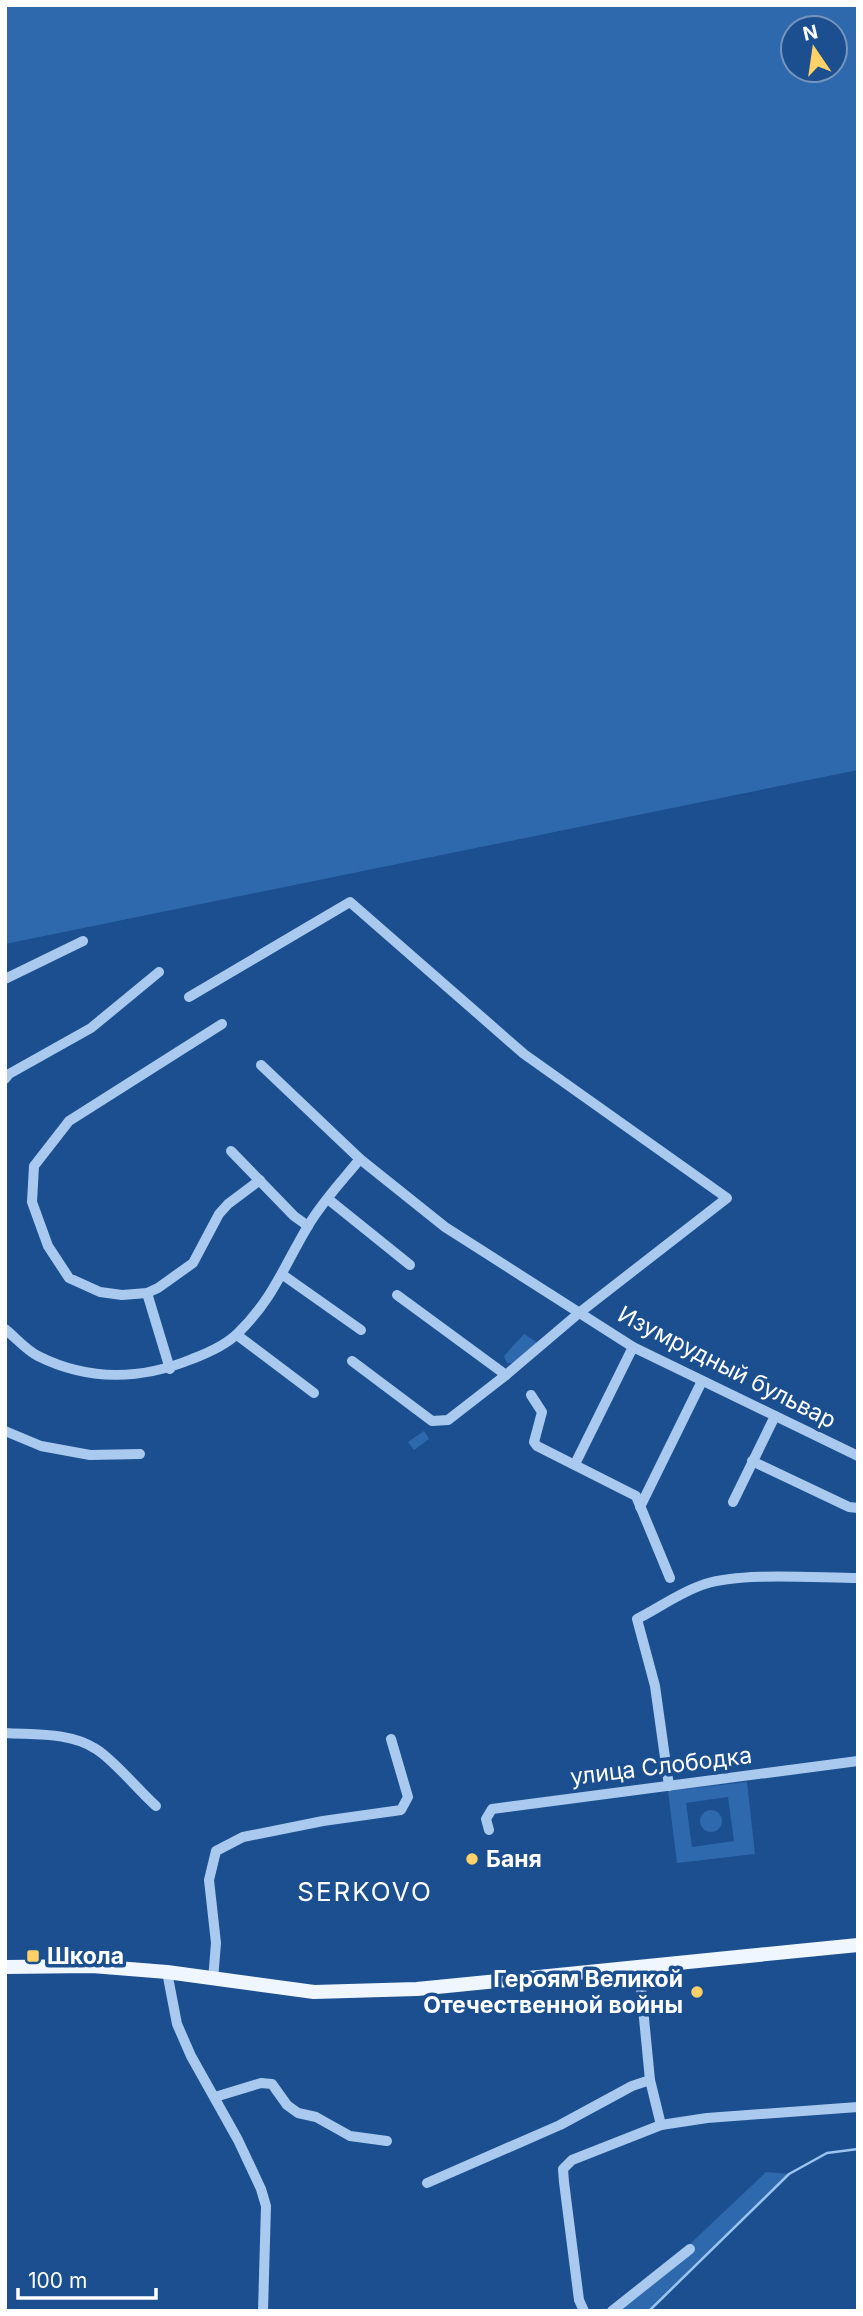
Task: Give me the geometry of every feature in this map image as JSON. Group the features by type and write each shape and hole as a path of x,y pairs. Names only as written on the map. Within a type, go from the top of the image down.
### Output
{"main road":[{"path":"5,1967 92,1965 167,1972 314,1992 418,1989 858,1945"}],"street":[{"path":"189,997 350,902 524,1054 727,1198 579,1313 448,1420 432,1421 352,1361"},
{"path":"5,979 83,942"},
{"path":"5,1079 9,1074 91,1028 159,972"},
{"path":"222,1024 69,1121 34,1166 32,1202 48,1246 69,1278 100,1292 147,1293 192,1263 219,1214 260,1180"},
{"name":"Изумрудный бульвар","path":"261,1065 360,1158 445,1227 633,1348 858,1456"},
{"path":"231,1151 294,1216 308,1226"},
{"path":"5,1329 36,1356 88,1374 130,1376 170,1368 210,1352 237,1335 263,1306 283,1275 308,1226 360,1158"},
{"path":"328,1199 410,1265"},
{"path":"283,1275 360,1330"},
{"path":"147,1293 170,1368"},
{"path":"397,1295 506,1375"},
{"path":"237,1335 314,1393"},
{"path":"575,1464 633,1348"},
{"path":"640,1507 702,1381"},
{"path":"531,1395 543,1416 534,1442 537,1446 636,1496 670,1578"},
{"path":"733,1502 775,1416"},
{"path":"5,1430 41,1446 90,1455 140,1454"},
{"path":"752,1461 849,1507 858,1508"},
{"path":"669,1786 655,1686 637,1619 701,1585 713,1582 738,1578 858,1578"},
{"path":"5,1733 56,1736 80,1741 98,1750 156,1806"},
{"path":"213,1980 216,1942 209,1880 216,1851 243,1837 323,1821 401,1810 408,1797 391,1739"},
{"name":"улица Слободка","path":"489,1830 486,1819 492,1809 858,1761"},
{"path":"639,1967 650,2080 662,2125"},
{"path":"167,1972 177,2024 191,2056 238,2140 264,2197 263,2311"},
{"path":"427,2183 560,2125 632,2086 650,2080"},
{"path":"215,2097 261,2083 272,2084 286,2105 298,2113 316,2117 350,2136 387,2141"},
{"path":"580,2307 563,2169 572,2160 662,2125 707,2118 858,2107"},
{"path":"612,2311 690,2249"}],"shaded area":[{"path":"5,5 858,5 858,770 5,944"},
{"path":"524,1334 538,1343 512,1363 507,1363 504,1356"},
{"path":"424,1431 429,1439 414,1450 408,1442"},
{"path":"747,1782 755,1854 677,1863 668,1791","holes":["728,1797 734,1841 692,1847 686,1803"]},
{"path":"711,1810 719,1813 722,1821 719,1829 711,1832 703,1829 700,1821 703,1813"},
{"path":"766,2172 789,2174 649,2311 619,2311"}],"waterway":[{"path":"649,2311 789,2174 827,2153 858,2149"}],"place":[{"name":"Баня","path":"472,1859"},
{"name":"Школа","path":"33,1956"},
{"name":"Героям Великой Отечественной войны","path":"697,1992"}],"district":[{"name":"SERKOVO","path":"365,1892"}]}
